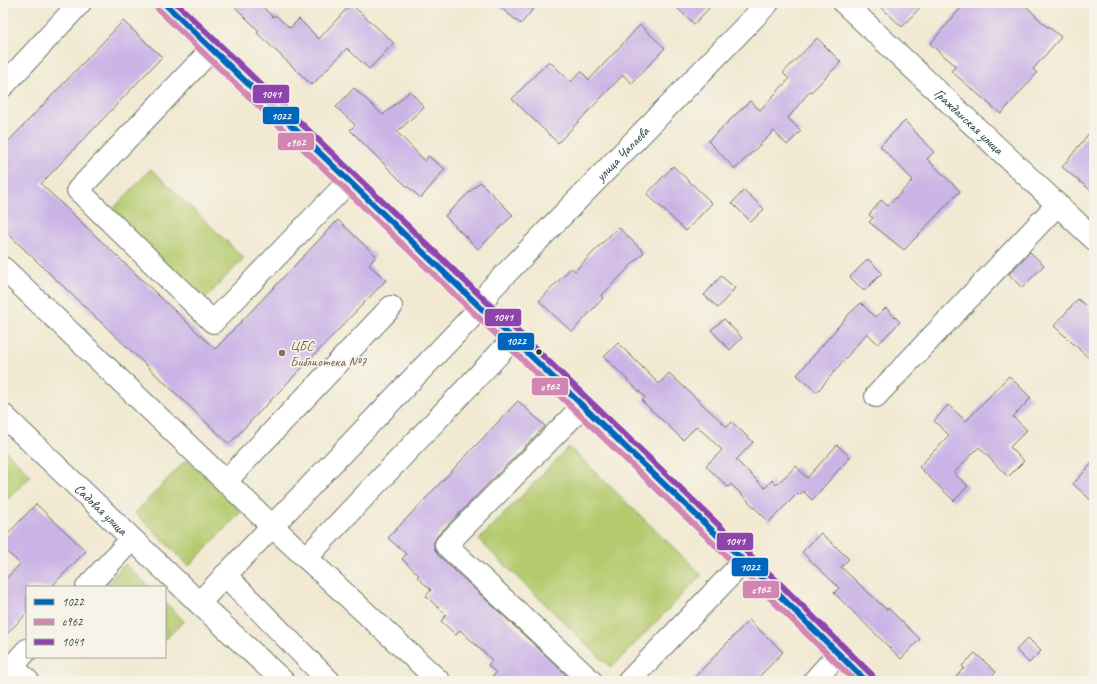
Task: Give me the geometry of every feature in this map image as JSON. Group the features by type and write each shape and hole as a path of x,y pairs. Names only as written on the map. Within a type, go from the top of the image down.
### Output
{"street":[{"path":"3,86 80,3"},
{"path":"164,3 744,561 866,681"},
{"name":"улица Чапаева","path":"199,603 480,308 490,290 768,3"},
{"name":"Гражданская улица","path":"844,3 1094,239"},
{"path":"212,49 78,190 214,322 349,181"},
{"path":"876,396 1057,205"},
{"path":"3,268 272,526 439,681"},
{"path":"226,481 391,307"},
{"path":"306,558 513,339"},
{"path":"583,406 446,545 591,681"},
{"name":"Садовая улица","path":"3,416 283,681"},
{"path":"88,586 132,539"},
{"path":"629,681 744,561"},
{"path":"225,575 330,681"},
{"path":"26,651 8,671 28,681"},
{"path":"814,681 838,654"}],"green space":[{"path":"151,169 244,258 204,300 111,211"},
{"path":"569,447 702,575 611,668 479,540"},
{"path":"3,448 31,476 3,504"},
{"path":"187,459 241,512 189,566 135,513"},
{"path":"125,564 148,586 104,586"},
{"path":"166,603 184,621 166,639"}],"building":[{"path":"231,3 259,3 273,17 275,15 290,28 299,19 319,39 351,4 394,43 369,69 347,48 312,85 257,33 259,31"},
{"path":"495,3 538,3 521,24"},
{"path":"672,3 714,3 694,24"},
{"path":"877,3 924,3 902,27"},
{"path":"965,3 1023,3 1047,27 1048,26 1061,37 1033,69 1037,73 1001,114 951,71 956,66 930,44"},
{"path":"123,21 162,57 41,184 215,349 338,220 376,256 369,265 386,280 229,444 3,229 3,147"},
{"path":"640,25 665,48 632,83 623,75 558,143 512,99 549,61 571,82 581,71 589,80"},
{"path":"817,38 841,62 811,92 810,91 788,118 801,131 787,145 774,131 735,169 708,141 750,101 760,110 789,79 783,73"},
{"path":"354,88 383,115 410,91 424,107 397,132 425,161 428,156 445,169 421,198 402,182 350,130 355,125 336,107"},
{"path":"905,121 934,152 927,159 960,191 904,250 869,222 873,218 869,215 881,200 888,206 913,180 880,146"},
{"path":"1094,127 1094,193 1062,167"},
{"path":"673,166 712,203 686,231 647,194"},
{"path":"480,182 513,215 478,249 445,216"},
{"path":"744,190 764,209 751,222 732,203"},
{"path":"618,227 644,252 601,296 603,298 572,332 539,301 571,268 575,271"},
{"path":"1030,252 1044,265 1022,288 1009,274"},
{"path":"868,259 882,273 864,291 850,277"},
{"path":"721,276 735,288 718,308 704,295"},
{"path":"1078,299 1094,313 1094,363 1054,326"},
{"path":"861,303 875,317 886,308 900,322 878,344 867,333 817,392 797,375 849,314"},
{"path":"724,319 742,338 730,350 711,330"},
{"path":"618,343 659,384 669,373 727,427 732,422 753,442 736,460 765,488 772,480 776,485 796,466 807,478 837,445 850,457 812,500 803,491 799,495 798,493 769,522 731,484 728,487 706,466 722,450 697,426 683,440 642,401 645,397 604,357"},
{"path":"1009,376 1031,398 1013,417 1027,430 1010,447 1024,461 1008,477 979,447 954,473 968,486 954,501 919,467 949,435 934,421 948,405 966,421"},
{"path":"518,401 545,426 437,536 434,542 434,548 437,554 573,681 488,681 496,673 488,665 492,660 460,630 456,635 441,621 446,615 426,596 431,590 417,577 419,575 402,559 406,554 388,538"},
{"path":"1094,461 1094,503 1073,484"},
{"path":"36,504 86,551 52,586 26,586 26,614 3,638 3,582 20,564 3,548 3,539"},
{"path":"821,533 849,559 841,567 887,610 888,608 920,639 901,659 834,593 839,588 802,552"},
{"path":"749,620 783,652 755,681 691,681"},
{"path":"1028,638 1041,651 1029,663 1016,650"},
{"path":"975,653 996,672 988,681 952,681 964,668 962,666"}],"transit line":[{"name":"1022","path":"164,3 773,589 866,681"},
{"name":"1041","path":"176,3 779,583 872,675"},
{"name":"с962","path":"158,9 855,681"}],"place":[{"name":"ЦБС Библиотека №7","path":"282,353"}]}
